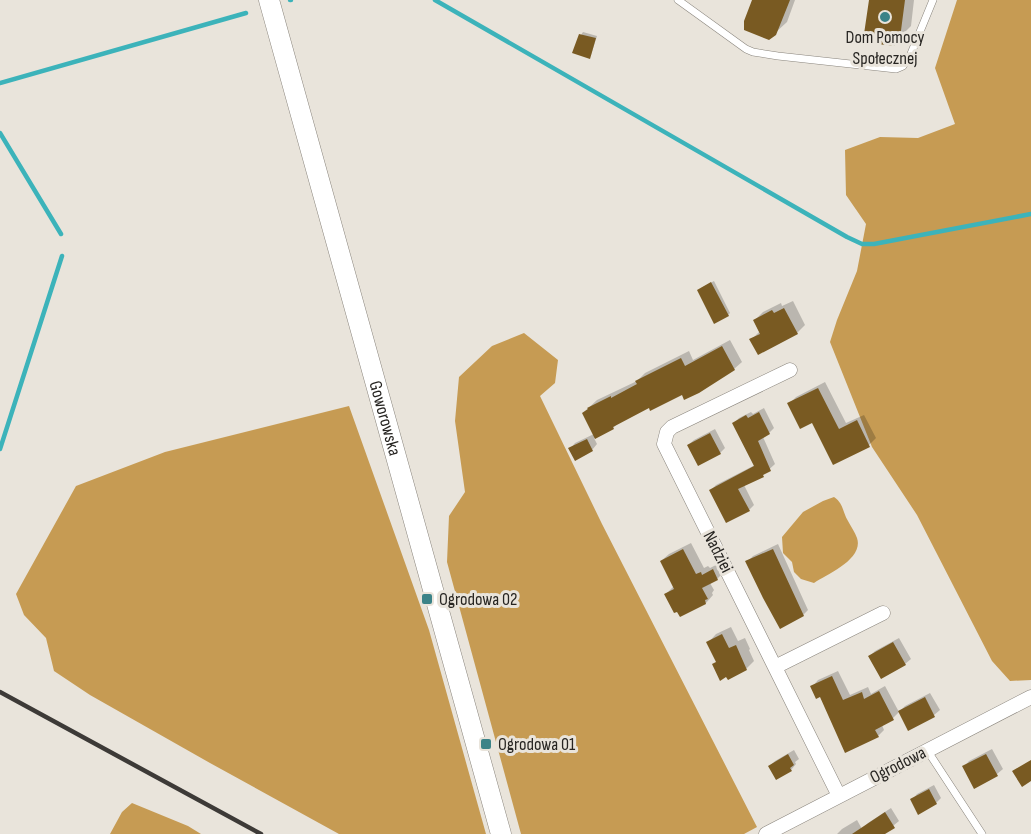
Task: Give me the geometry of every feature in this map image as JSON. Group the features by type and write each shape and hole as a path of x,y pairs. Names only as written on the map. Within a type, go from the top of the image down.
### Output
{"main road":[{"name":"Goworowska","path":"269,0 501,834"}],"street":[{"name":"Nadziei","path":"790,370 672,427 667,432 664,444 839,796"},
{"path":"775,667 884,613"},
{"name":"Ogrodowa","path":"766,834 1031,697"}],"lane":[{"path":"678,0 753,52 897,69 903,66 910,56 933,0"},
{"path":"927,750 982,834"}],"shaded area":[{"path":"957,0 1031,0 1031,680 1010,681 992,661 917,515 872,447 830,342 857,271 866,224 846,195 845,150 880,137 918,138 955,124 935,68"},
{"path":"524,333 558,360 555,383 540,396 602,524 757,827 744,834 521,834 447,562 449,516 465,492 455,421 459,377 492,346"},
{"path":"349,406 429,630 486,834 339,834 90,695 54,671 46,638 24,615 16,594 76,486 165,452"},
{"path":"834,497 841,505 857,538 858,546 855,553 843,565 814,583 801,579 794,572 792,562 783,553 782,537 803,512"},
{"path":"132,803 188,826 201,834 110,834 122,812"}],"building":[{"path":"752,0 790,0 776,35 769,40 744,30 744,21"},
{"name":"Dom Pomocy Społecznej","path":"869,0 905,0 900,38 894,46 869,43 864,34"},
{"path":"579,34 596,38 590,59 572,53"},
{"path":"711,282 729,316 714,324 697,290"},
{"path":"784,308 798,334 758,355 749,339 760,334 753,320 772,310 774,313"},
{"path":"722,346 735,370 699,393 684,400 682,395 650,411 649,408 595,439 582,413 587,408 611,396 611,398 637,384 635,381 681,358 685,366"},
{"path":"818,388 839,429 857,420 870,447 833,465 812,423 800,429 787,403"},
{"path":"759,412 770,434 758,441 771,471 763,475 764,477 738,489 750,511 726,523 709,490 754,466 732,423 746,415 748,418"},
{"path":"710,433 721,454 698,466 687,445"},
{"path":"587,439 593,451 575,461 568,448"},
{"path":"683,549 696,574 701,572 702,575 713,569 718,580 702,588 708,599 705,600 706,604 680,617 677,612 674,613 664,594 674,589 660,561"},
{"path":"773,549 804,616 780,629 745,561"},
{"path":"722,634 729,648 736,645 747,670 728,680 726,677 720,681 712,664 716,662 706,642"},
{"path":"893,642 906,665 881,679 868,656"},
{"path":"832,676 843,700 862,692 864,699 879,691 894,720 875,730 879,737 845,753 820,697 816,699 810,686"},
{"path":"925,697 935,717 908,731 898,711"},
{"path":"788,754 794,765 790,768 792,771 776,780 768,766"},
{"path":"986,754 998,776 974,789 962,766"},
{"path":"1031,760 1031,781 1022,787 1012,771"},
{"path":"929,789 937,804 918,815 910,799"},
{"path":"885,812 895,828 885,834 852,834"}],"waterway":[{"path":"435,0 862,244 874,244 1031,214"},
{"path":"0,83 246,13"},
{"path":"0,133 61,234"},
{"path":"0,449 62,256"}],"railway":[{"path":"0,692 261,834"}],"place":[{"name":"Dom Pomocy Społecznej","path":"885,17"},
{"name":"Ogrodowa 02","path":"427,599"},
{"name":"Ogrodowa 01","path":"486,744"}]}
